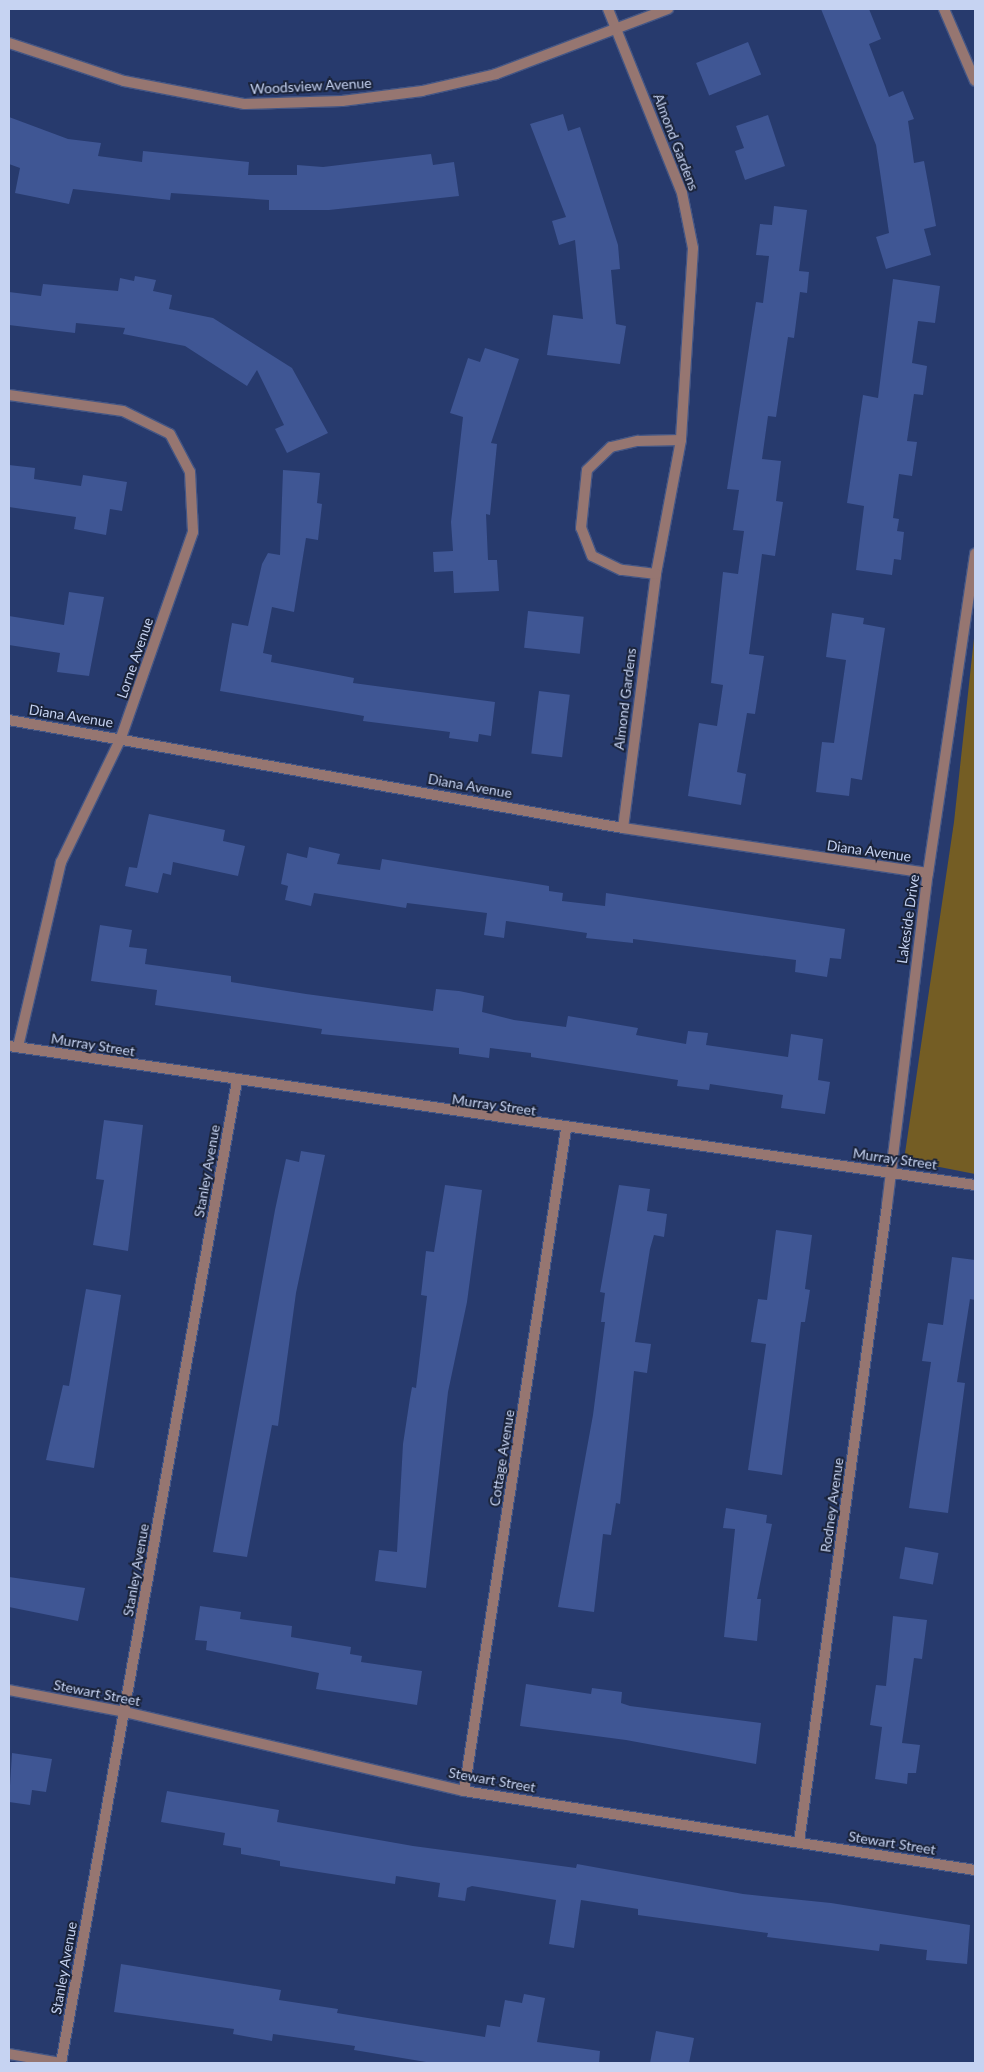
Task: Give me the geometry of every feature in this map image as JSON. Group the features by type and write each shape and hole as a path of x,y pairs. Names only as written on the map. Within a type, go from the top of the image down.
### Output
{"street":[{"name":"Almond Gardens","path":"608,9 682,193 693,248 681,440 656,574 623,828"},
{"name":"Woodsview Avenue","path":"9,43 124,81 246,104 342,102 422,91 496,74 668,9"},
{"path":"944,9 975,81"},
{"name":"Lorne Avenue","path":"9,395 123,411 170,434 190,472 194,532 121,738 60,862 13,1047"},
{"path":"656,574 621,570 592,556 581,528 588,470 611,448 638,440 681,440"},
{"name":"Lakeside Drive","path":"888,1171 928,872 975,553"},
{"name":"Diana Avenue","path":"9,720 121,738 623,828 928,872"},
{"name":"Murray Street","path":"13,1047 566,1129 888,1171 975,1185"},
{"name":"Stanley Avenue","path":"61,2063 237,1081"},
{"name":"Cottage Avenue","path":"464,1791 566,1129"},
{"name":"Rodney Avenue","path":"799,1842 887,1205 888,1171"},
{"name":"Stewart Street","path":"9,1690 125,1712 464,1791 975,1870"},
{"path":"9,2054 61,2063"}],"shaded area":[{"path":"975,629 975,1174 904,1160 954,822"}],"building":[{"path":"821,9 869,9 881,39 869,44 889,97 903,91 914,119 908,121 914,163 924,161 936,226 924,229 931,255 886,269 876,237 889,233 876,145"},
{"path":"748,42 761,74 709,95 696,63"},
{"path":"563,114 568,131 580,127 618,245 620,269 611,270 616,324 626,326 620,364 547,355 553,315 583,319 575,240 559,245 552,221 566,217 530,124"},
{"path":"768,115 785,166 745,180 735,151 744,148 736,126"},
{"path":"9,117 68,139 101,143 98,156 142,162 143,151 249,162 248,175 297,175 297,165 323,167 431,154 433,165 454,162 459,196 329,210 269,210 269,200 171,193 170,200 73,189 69,204 15,193 20,168 9,164"},
{"path":"774,206 807,210 799,271 809,272 807,293 800,292 794,338 788,337 776,417 768,416 762,459 781,461 776,501 783,502 775,556 762,554 749,654 764,656 755,714 747,713 737,772 746,774 741,805 688,796 699,723 717,726 723,685 711,683 723,572 738,574 744,531 733,530 739,490 727,489 756,302 763,303 769,256 756,255 760,224 772,225"},
{"path":"135,276 156,280 153,291 172,295 169,309 213,318 292,368 328,433 287,453 275,429 284,425 257,370 247,386 185,346 123,334 125,328 76,323 75,333 9,325 9,292 41,296 43,284 118,291 120,278 134,281"},
{"path":"893,279 940,286 935,323 918,321 912,363 927,366 923,395 914,394 907,441 917,442 912,476 899,474 893,518 899,519 897,531 904,532 901,560 894,559 892,575 856,570 864,506 847,503 863,395 878,398"},
{"path":"485,348 519,359 491,443 497,444 490,515 486,514 488,560 497,560 499,591 454,593 453,571 434,572 433,552 453,551 451,522 463,417 450,413 468,358 480,362"},
{"path":"9,465 35,468 34,479 81,486 83,475 127,482 122,511 110,509 106,535 74,529 76,517 9,507"},
{"path":"283,470 320,473 317,503 322,504 318,540 306,538 294,612 272,607 263,653 272,655 271,662 354,678 353,683 495,702 491,736 479,734 478,742 449,738 450,732 363,721 364,716 220,691 232,623 248,626 262,564 268,553 280,555"},
{"path":"69,592 104,597 89,676 57,672 60,653 9,645 9,616 64,625"},
{"path":"528,611 584,617 580,654 524,648"},
{"path":"832,613 864,618 863,624 885,628 862,780 851,778 849,796 816,792 822,742 834,743 846,660 826,657"},
{"path":"539,691 570,695 562,757 531,754"},
{"path":"149,814 225,830 223,841 245,846 238,876 173,862 171,875 163,873 158,893 125,886 129,867 137,868"},
{"path":"309,847 340,854 337,864 380,870 382,859 549,886 549,891 563,893 562,901 605,906 606,893 845,929 841,959 830,958 827,977 795,972 796,960 633,939 633,943 586,938 587,933 506,921 504,938 484,935 487,913 407,903 406,908 314,893 311,906 285,900 288,886 281,884 287,853 307,858"},
{"path":"100,925 132,930 129,947 147,949 145,964 231,976 231,982 306,994 433,1011 436,989 459,991 484,996 482,1012 514,1020 566,1027 568,1016 638,1028 636,1035 686,1044 688,1031 708,1033 706,1045 788,1057 791,1034 823,1039 818,1080 830,1082 825,1114 781,1108 783,1095 710,1084 709,1090 677,1086 678,1080 531,1057 531,1053 490,1048 489,1058 459,1054 459,1048 321,1034 322,1029 155,1005 157,990 91,981"},
{"path":"104,1120 143,1125 128,1251 93,1245 104,1180 96,1179"},
{"path":"301,1151 325,1155 296,1293 278,1426 272,1425 247,1557 213,1552 275,1210 286,1159 299,1162"},
{"path":"445,1185 482,1190 467,1302 448,1392 426,1588 375,1581 379,1550 397,1552 403,1444 412,1387 416,1388 427,1296 421,1295 426,1251 434,1252"},
{"path":"619,1185 650,1189 647,1211 667,1214 664,1237 654,1235 650,1249 635,1342 651,1344 647,1373 634,1371 620,1504 616,1503 611,1535 603,1534 594,1612 558,1607 593,1415 605,1322 601,1322 605,1293 600,1292"},
{"path":"776,1230 812,1235 805,1289 810,1290 805,1322 801,1322 782,1475 748,1470 766,1344 751,1342 758,1299 767,1300"},
{"path":"952,1257 975,1260 975,1300 970,1299 957,1382 965,1383 948,1513 909,1508 931,1362 922,1361 928,1323 943,1325"},
{"path":"86,1289 121,1295 94,1468 46,1460 63,1385 69,1386"},
{"path":"726,1508 767,1515 766,1523 772,1524 757,1599 761,1599 757,1641 724,1637 735,1529 723,1528"},
{"path":"905,1547 938,1553 933,1584 899,1579"},
{"path":"9,1577 85,1588 78,1621 9,1607"},
{"path":"200,1606 241,1612 240,1619 292,1626 291,1637 351,1647 350,1654 362,1656 361,1662 422,1671 417,1705 316,1689 319,1673 206,1650 207,1641 195,1640"},
{"path":"893,1616 927,1620 922,1659 914,1658 902,1743 920,1745 916,1773 908,1773 907,1784 875,1779 882,1727 870,1725 876,1685 886,1686"},
{"path":"526,1684 591,1694 592,1688 622,1692 621,1703 630,1706 761,1723 756,1764 626,1740 520,1726"},
{"path":"12,1753 52,1759 46,1792 32,1790 30,1805 9,1802"},
{"path":"167,1791 279,1810 277,1822 413,1846 576,1868 577,1864 743,1894 831,1903 970,1925 967,1964 926,1960 927,1950 880,1944 879,1951 767,1937 768,1933 638,1915 638,1909 581,1900 574,1948 549,1944 556,1900 472,1886 467,1888 465,1901 438,1897 440,1883 396,1876 395,1884 280,1866 280,1861 241,1854 241,1848 223,1845 225,1833 161,1822"},
{"path":"121,1964 281,1990 279,2000 338,2009 337,2013 485,2037 487,2025 500,2027 505,2000 522,2003 524,1994 545,1998 537,2042 600,2051 599,2063 432,2063 354,2050 355,2046 273,2034 272,2041 233,2034 234,2029 114,2012"},
{"path":"656,2031 694,2038 689,2063 650,2063"}]}
